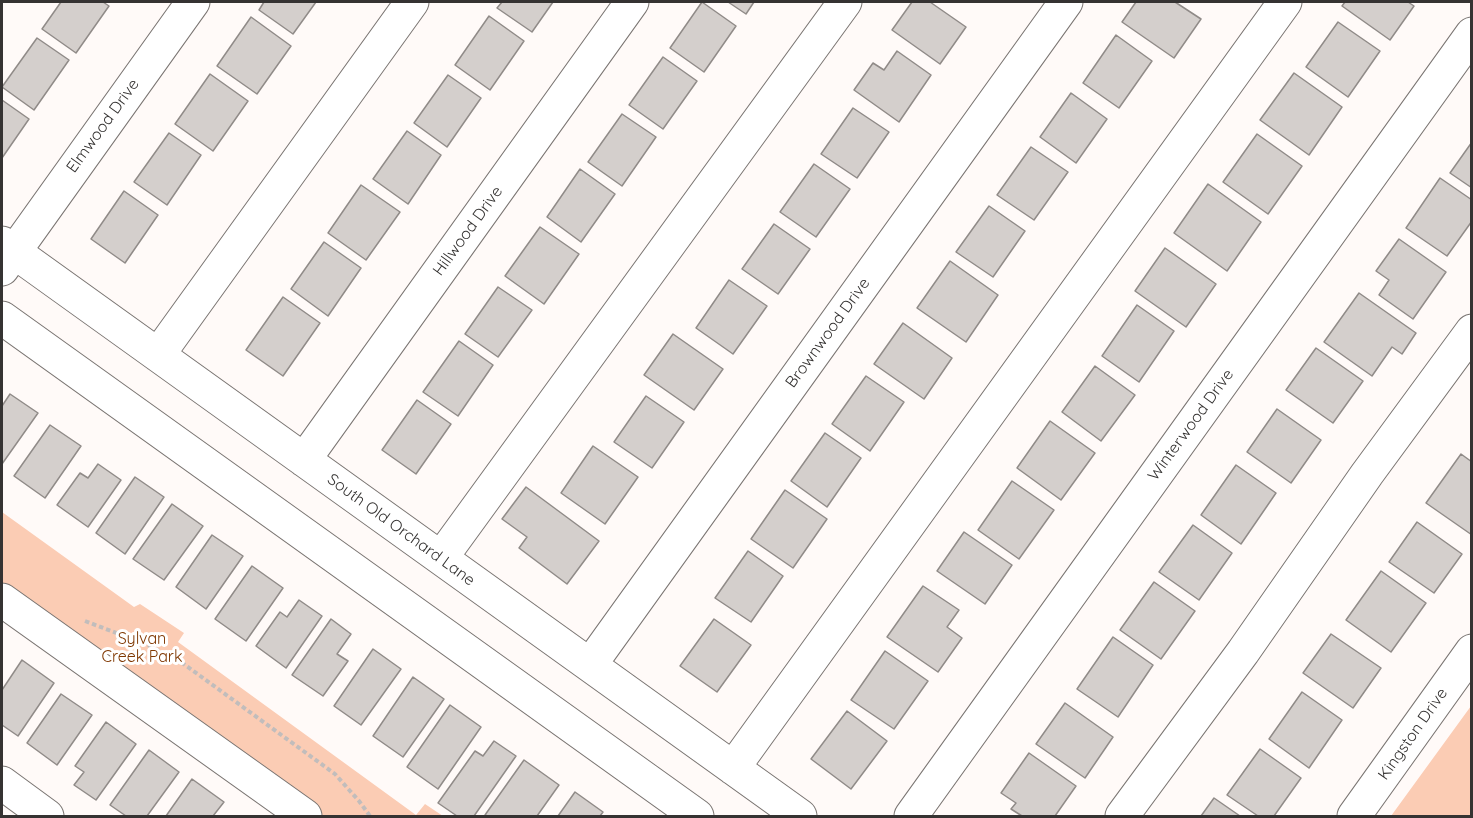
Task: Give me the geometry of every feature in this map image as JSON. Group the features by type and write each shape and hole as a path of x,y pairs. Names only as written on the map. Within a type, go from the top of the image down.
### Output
{"street":[{"name":"Elmwood Drive","path":"6,255 192,2"},
{"path":"158,355 412,2"},
{"name":"Hillwood Drive","path":"304,460 632,2"},
{"path":"441,558 844,2"},
{"name":"Brownwood Drive","path":"590,665 1066,2"},
{"path":"733,768 1285,2"},
{"name":"Winterwood Drive","path":"911,816 1472,34"},
{"name":"South Old Orchard Lane","path":"6,255 158,355 800,816"},
{"path":"2,318 697,816"},
{"path":"1122,816 1243,652 1367,474 1472,331"},
{"path":"2,600 305,816"},
{"name":"Kingston Drive","path":"1354,816 1472,651"},
{"path":"2,783 47,816"}],"path":[{"path":"84,621 148,645 181,662 335,774 370,816"}],"green space":[{"name":"Sylvan Creek Park","path":"2,512 134,607 140,604 184,633 178,642 416,815 425,804 443,816 317,816 2,590"},
{"path":"1471,706 1471,816 1391,816"}],"building":[{"path":"61,2 103,2 109,6 76,53 42,29"},
{"path":"264,2 316,2 293,34 259,10"},
{"path":"502,2 553,2 532,32 497,8"},
{"path":"702,2 736,26 704,72 670,48"},
{"path":"728,2 754,2 746,14"},
{"path":"912,2 930,2 966,27 940,64 892,30"},
{"path":"1136,2 1175,2 1201,19 1174,58 1122,22"},
{"path":"1345,2 1408,2 1414,6 1390,40 1342,6"},
{"path":"489,16 524,41 490,90 455,65"},
{"path":"251,17 291,46 257,94 217,66"},
{"path":"1338,22 1380,51 1348,97 1306,67"},
{"path":"1116,35 1152,61 1119,108 1083,83"},
{"path":"37,38 69,60 34,110 2,87"},
{"path":"897,51 931,75 899,122 854,90 873,63 884,70"},
{"path":"663,57 697,81 663,129 629,105"},
{"path":"1294,73 1342,107 1309,155 1260,120"},
{"path":"210,74 248,101 213,151 175,124"},
{"path":"448,75 481,98 447,147 414,123"},
{"path":"1071,93 1107,119 1076,163 1040,137"},
{"path":"2,100 29,119 2,158"},
{"path":"853,108 889,132 857,178 821,154"},
{"path":"622,114 656,137 622,186 588,162"},
{"path":"407,131 441,155 408,204 373,179"},
{"path":"169,133 201,155 167,205 134,182"},
{"path":"1257,134 1302,166 1268,214 1223,182"},
{"path":"1472,142 1472,188 1450,173"},
{"path":"1031,147 1068,172 1034,220 997,195"},
{"path":"814,164 850,189 816,237 780,212"},
{"path":"580,169 615,194 581,242 547,217"},
{"path":"1440,178 1472,200 1472,221 1447,256 1406,228"},
{"path":"1208,184 1261,222 1227,271 1174,233"},
{"path":"361,185 400,212 366,260 328,233"},
{"path":"124,191 158,215 125,263 91,239"},
{"path":"989,206 1025,231 993,277 956,252"},
{"path":"774,224 810,249 778,294 742,269"},
{"path":"540,227 579,254 544,304 505,276"},
{"path":"1399,239 1446,272 1413,319 1379,295 1389,280 1376,271"},
{"path":"324,242 361,268 328,316 291,289"},
{"path":"1165,248 1216,284 1186,327 1135,291"},
{"path":"950,261 998,295 966,342 917,308"},
{"path":"729,280 767,306 733,354 696,328"},
{"path":"498,287 532,310 498,357 465,334"},
{"path":"1359,293 1416,333 1402,354 1392,347 1372,376 1324,342"},
{"path":"283,297 320,323 283,376 246,350"},
{"path":"1137,305 1174,331 1139,382 1102,356"},
{"path":"903,323 952,358 924,399 874,364"},
{"path":"673,334 723,369 694,410 644,375"},
{"path":"459,341 493,365 458,416 423,392"},
{"path":"1316,348 1363,381 1333,423 1286,390"},
{"path":"1095,366 1135,395 1101,441 1062,412"},
{"path":"866,376 904,402 870,451 832,424"},
{"path":"10,394 38,413 2,464 2,406"},
{"path":"646,396 684,422 652,468 614,442"},
{"path":"417,400 451,424 416,474 382,450"},
{"path":"1277,409 1321,440 1291,483 1247,452"},
{"path":"1050,421 1095,453 1061,500 1017,468"},
{"path":"50,425 81,446 45,498 14,476"},
{"path":"825,433 861,458 827,507 791,481"},
{"path":"593,446 638,477 605,524 561,493"},
{"path":"1461,454 1472,462 1472,535 1426,503"},
{"path":"98,464 121,480 88,527 57,505 80,473 88,478"},
{"path":"1236,465 1276,493 1241,544 1201,515"},
{"path":"135,477 164,497 125,554 96,533"},
{"path":"1012,481 1054,510 1019,559 978,530"},
{"path":"526,487 599,541 567,584 519,548 527,537 502,519"},
{"path":"785,490 827,519 793,568 751,539"},
{"path":"172,504 203,526 164,580 133,559"},
{"path":"1417,522 1462,554 1434,593 1389,562"},
{"path":"1193,525 1232,553 1199,600 1159,572"},
{"path":"964,532 1012,565 985,604 937,571"},
{"path":"212,535 243,556 206,609 176,587"},
{"path":"748,551 783,576 751,622 715,598"},
{"path":"252,566 283,588 246,641 215,619"},
{"path":"1381,571 1426,603 1391,652 1346,620"},
{"path":"1154,582 1195,611 1161,659 1120,630"},
{"path":"923,586 959,610 947,627 962,638 938,672 887,637"},
{"path":"299,600 322,616 286,668 256,646 280,612 287,617"},
{"path":"331,619 351,634 337,654 348,661 323,696 292,675"},
{"path":"714,619 751,645 717,692 680,666"},
{"path":"1331,634 1381,668 1353,708 1303,673"},
{"path":"1113,637 1153,665 1118,717 1077,689"},
{"path":"373,649 401,669 361,725 334,706"},
{"path":"885,651 928,681 894,729 851,700"},
{"path":"22,660 54,683 18,736 2,725 2,690"},
{"path":"413,677 444,699 403,757 373,736"},
{"path":"1302,692 1342,720 1309,768 1269,739"},
{"path":"61,694 92,715 57,765 27,743"},
{"path":"1065,703 1113,737 1085,778 1036,744"},
{"path":"450,705 481,727 438,789 407,767"},
{"path":"847,711 887,741 851,789 811,759"},
{"path":"106,722 136,744 96,800 74,785 84,772 75,766"},
{"path":"494,741 516,756 474,816 457,816 438,803 475,751 483,756"},
{"path":"1260,749 1301,778 1274,816 1258,816 1227,795"},
{"path":"149,750 179,772 147,816 126,816 110,805"},
{"path":"1029,753 1076,786 1055,816 1022,816 1011,809 1016,803 1001,793"},
{"path":"524,760 559,785 537,816 485,815"},
{"path":"192,779 224,802 213,816 166,816"},
{"path":"575,792 603,812 600,816 558,816"},
{"path":"1214,798 1240,816 1201,816"}]}
